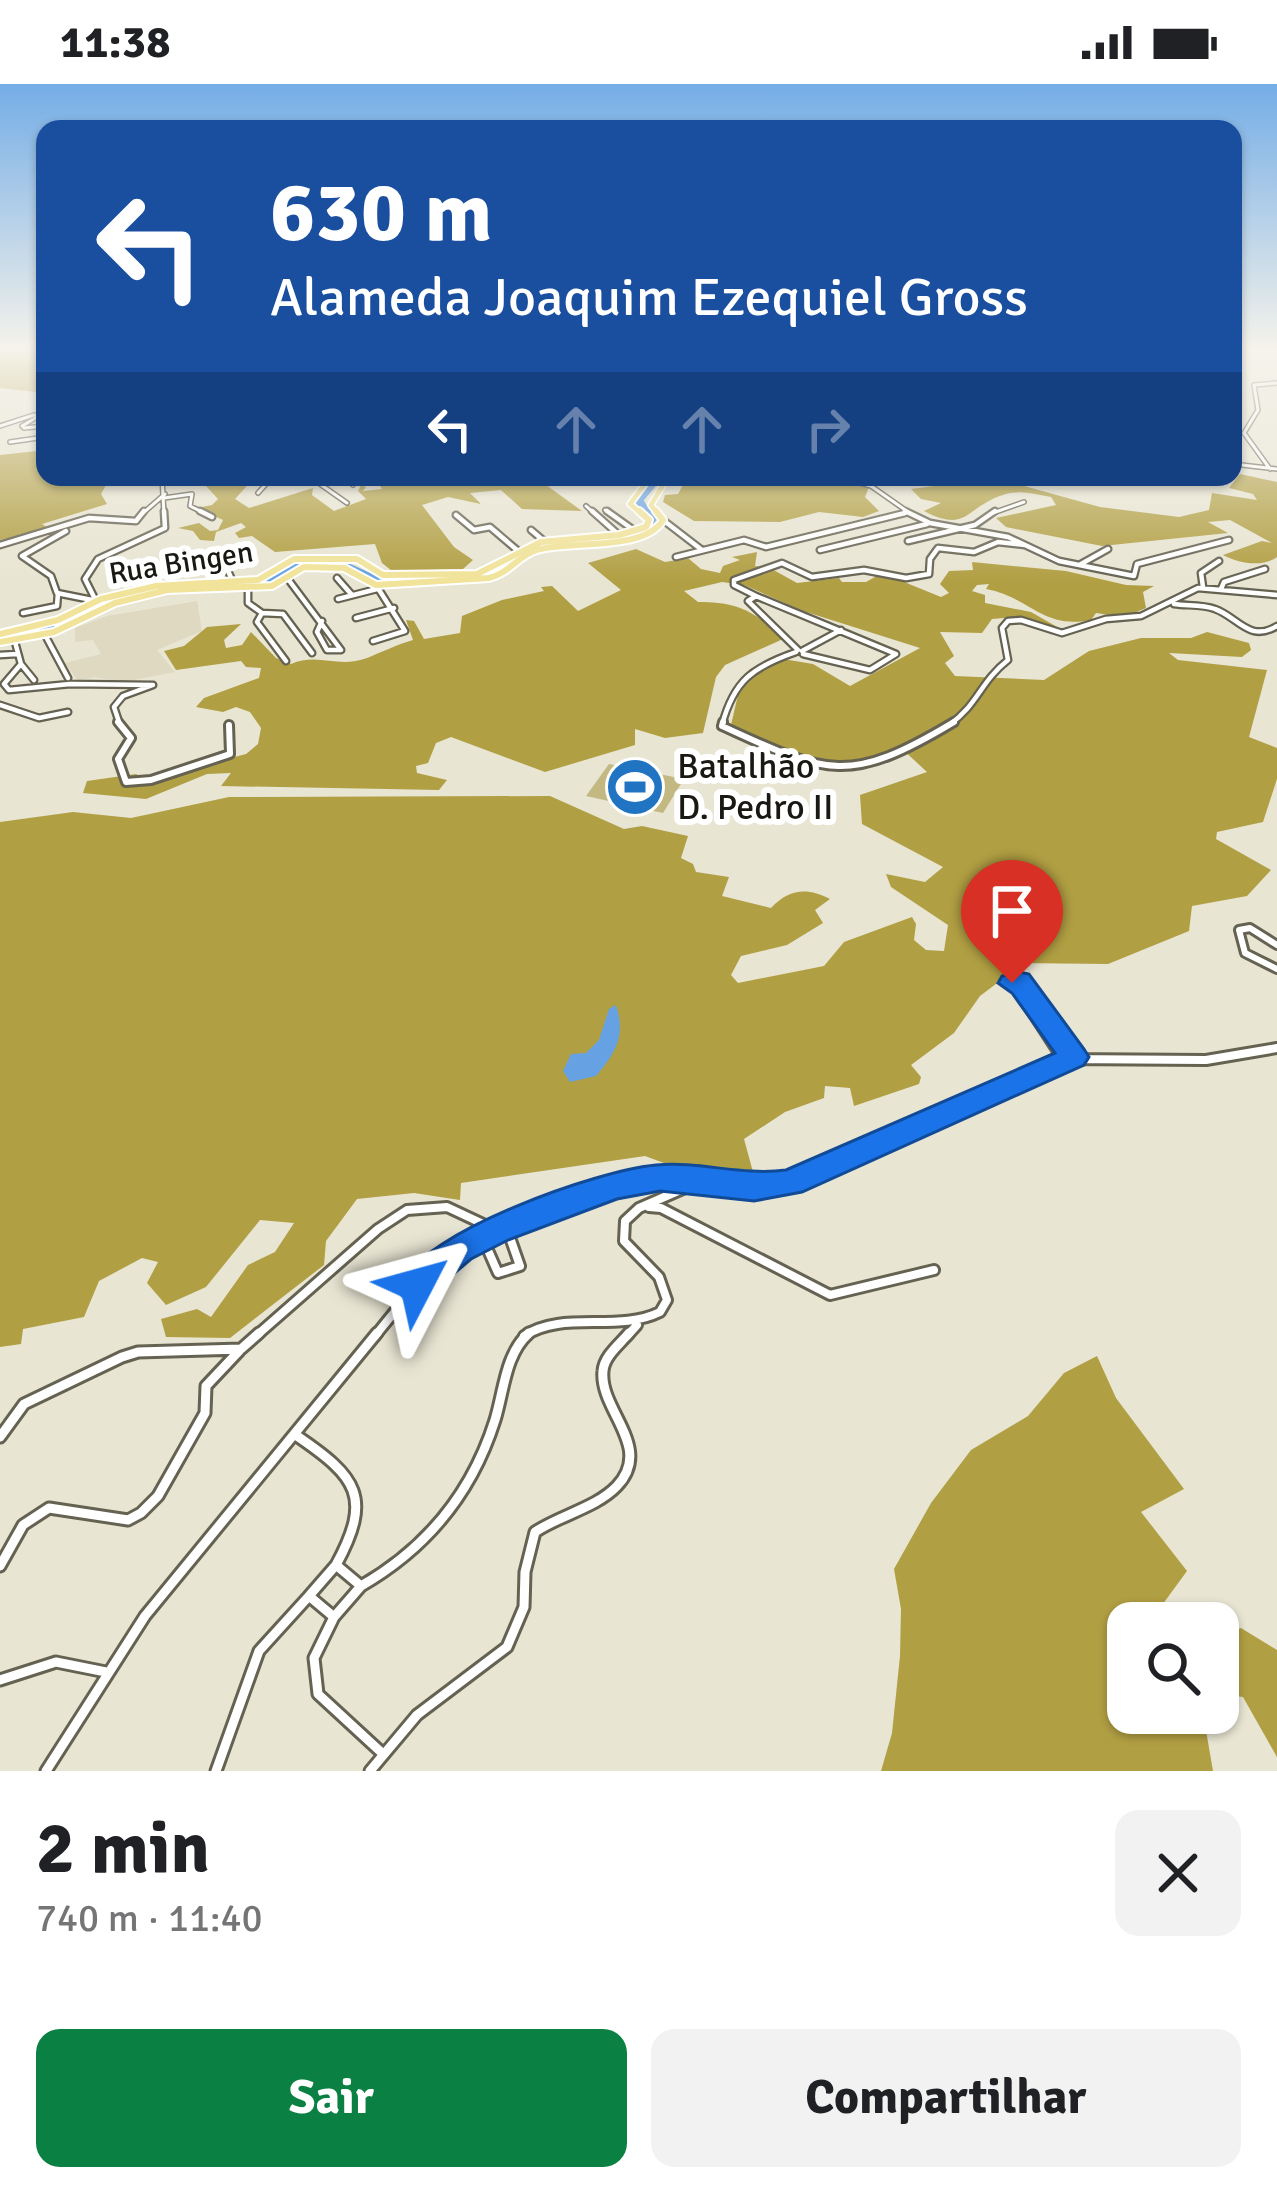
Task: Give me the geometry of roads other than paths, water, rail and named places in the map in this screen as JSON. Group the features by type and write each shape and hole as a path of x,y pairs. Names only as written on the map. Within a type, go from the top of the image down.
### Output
{"main road":[{"path":"634,531 648,525 630,504 643,486"},
{"path":"645,518 659,517 651,505 666,486"},
{"name":"Rua Bingen","path":"14,635 45,634 115,603 155,593 248,590 287,579 304,567 344,568 376,587 496,577 529,553 562,544 637,538 657,530 659,517"},
{"name":"Rua Bingen","path":"0,638 58,620 96,601 179,583 262,579 282,563 302,558 357,559 373,573 484,573 517,550 544,541 634,531"},
{"path":"358,577 373,573"}],"street":[{"path":"1251,426 1244,434 1273,469"},
{"path":"10,442 36,438"},
{"path":"1242,465 1273,469"},
{"path":"96,601 86,584 92,566 165,528 163,486"},
{"path":"258,493 264,486"},
{"path":"323,486 347,503"},
{"path":"871,486 930,523 1025,544 1059,561 1134,575 1137,564 1229,540"},
{"path":"0,545 97,517 136,521 154,499 164,496 192,494 190,506 212,517"},
{"path":"908,541 960,529 1024,502"},
{"path":"586,506 619,535"},
{"path":"605,510 634,531"},
{"path":"676,557 744,540 766,547 907,512"},
{"path":"456,515 474,530 490,526 517,550"},
{"path":"659,517 702,550"},
{"path":"820,550 930,523"},
{"path":"22,613 57,606 58,593 51,576 22,556 73,525"},
{"path":"531,530 544,541"},
{"path":"756,596 748,601 799,652 870,670 895,657 892,650 756,596 733,581 776,564 807,577 863,570 920,578 929,574 937,548 974,552 998,542 1025,544"},
{"path":"1081,564 1108,549"},
{"path":"224,562 233,582"},
{"path":"1204,587 1201,573 1219,562"},
{"path":"1221,589 1224,582 1265,568"},
{"path":"337,578 352,595"},
{"path":"287,579 322,621 341,648 330,652 316,632 322,621"},
{"path":"338,598 376,587 394,608 405,631 373,640"},
{"path":"841,630 740,676 722,722 724,730 801,763 833,768 861,765 923,741 973,706 980,685 1009,660 1002,628 1008,621 1021,620 1046,632 1062,633 1106,620 1135,619 1204,587 1277,595"},
{"path":"248,590 248,603 262,613 283,614 312,652"},
{"path":"58,593 96,601"},
{"path":"1174,604 1215,608 1226,613 1232,624 1255,632 1277,626"},
{"path":"356,618 394,608"},
{"path":"262,613 256,621 286,662"},
{"path":"45,634 68,678"},
{"path":"14,635 16,654 34,680"},
{"path":"0,655 16,654"},
{"path":"21,664 5,688 153,685 123,696 114,707 114,718 131,739 118,759 126,782 142,783 230,754 229,724"},
{"path":"0,705 40,718 68,712"},
{"path":"1277,945 1250,928 1239,930 1245,953 1277,969"},
{"path":"1013,981 1019,981 1068,1058 1013,981"},
{"path":"46,1771 145,1616 417,1285 459,1249 501,1228 628,1182 660,1178 776,1186 806,1178 1068,1058 1206,1060 1277,1048"},
{"path":"370,1771 417,1715 507,1647 520,1625 528,1550 535,1532 605,1498 622,1478 628,1464 628,1438 604,1384 603,1365 639,1323 662,1310 666,1298 660,1278 624,1241 625,1221 639,1208 696,1184"},
{"path":"0,1566 23,1525 49,1508 128,1520 141,1513 158,1496 206,1413 206,1386 241,1349 399,1214 447,1207 501,1228 520,1266 499,1273 487,1248"},
{"path":"639,1208 661,1208 830,1295 934,1270"},
{"path":"382,1753 318,1694 314,1658 334,1617 361,1586 414,1555 454,1504 484,1457 510,1363 523,1337 554,1324 639,1323"},
{"path":"0,1437 24,1404 138,1352 241,1349"},
{"path":"216,1771 259,1651 335,1565 353,1535 356,1493 345,1469 297,1436"},
{"path":"335,1565 361,1586"},
{"path":"308,1595 334,1617"},
{"path":"0,1680 31,1666 56,1662 106,1672"}],"water":[{"path":"616,1005 620,1026 614,1051 596,1076 570,1082 563,1071 571,1054 586,1053 599,1040 609,1009"}],"waterway":[{"path":"647,514 639,500 651,486"},
{"path":"644,511 647,514"},
{"path":"605,538 653,527 647,514"},
{"path":"471,577 501,569 521,553"},
{"path":"249,584 272,582 294,563 342,565 373,579 409,581"},
{"path":"0,637 71,623 116,598"}],"place":[{"name":"Batalhão D. Pedro II","path":"635,787"}]}
